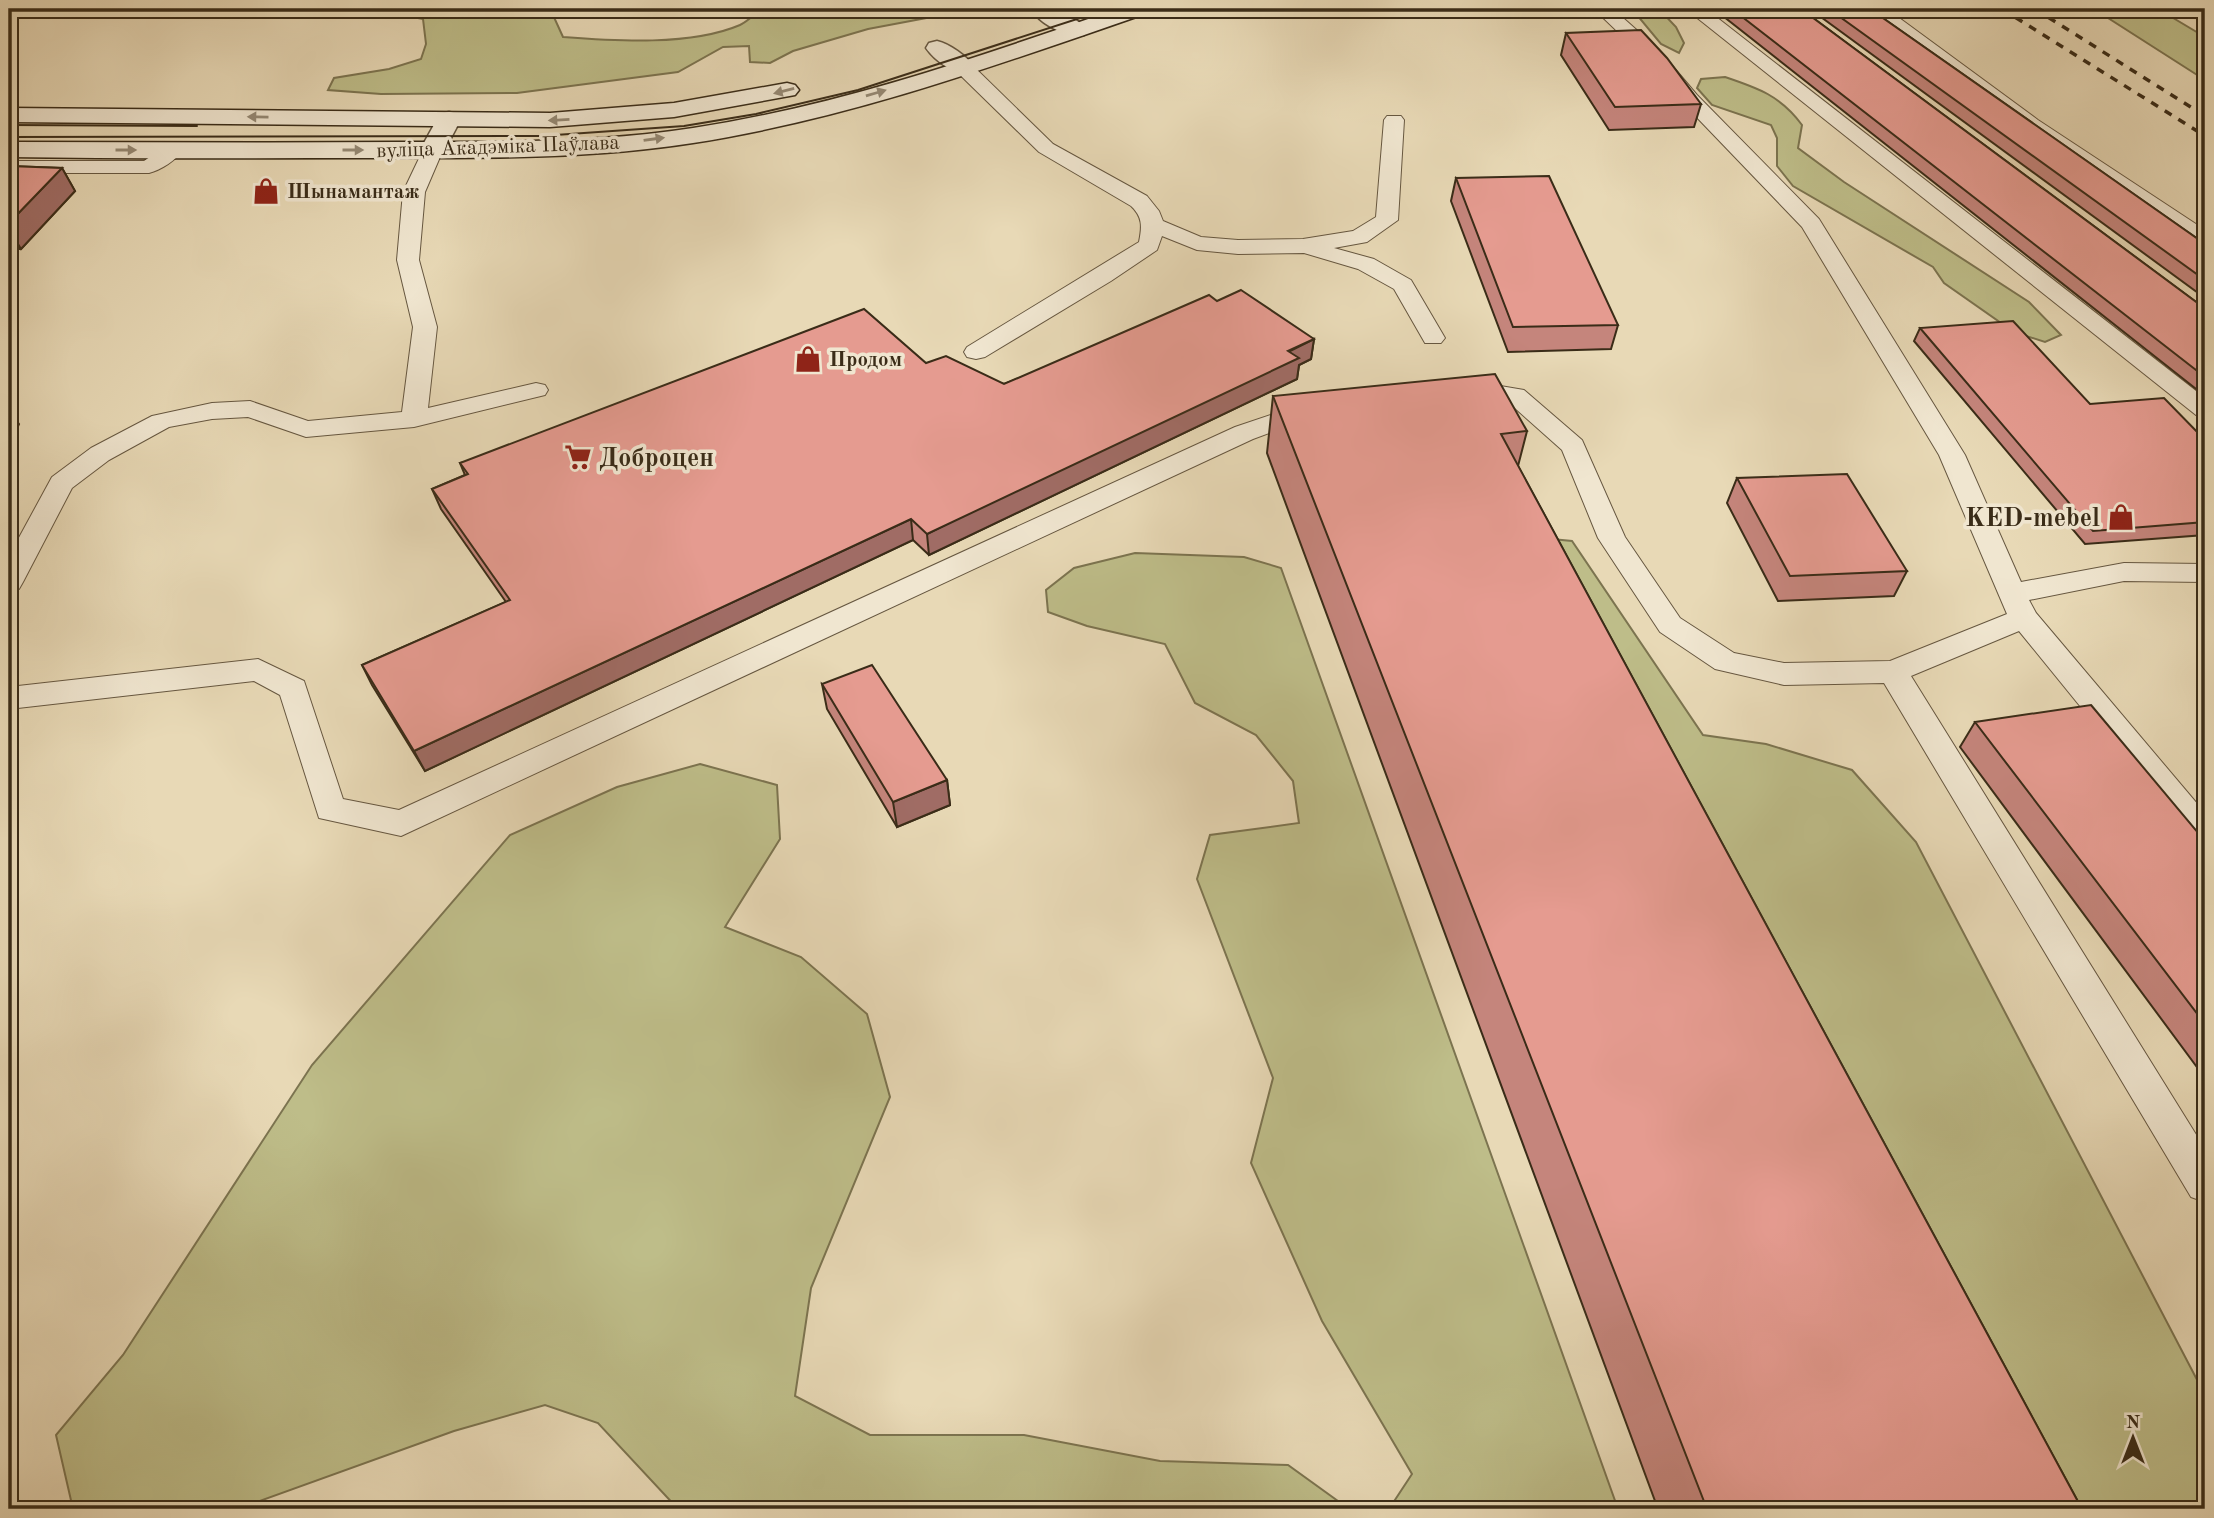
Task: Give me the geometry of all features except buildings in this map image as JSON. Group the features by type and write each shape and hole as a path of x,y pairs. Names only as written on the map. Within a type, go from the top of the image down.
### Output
{"main road":[{"name":"вуліца Акадэміка Паўлава","path":"9,150 532,149 601,145 732,129 817,111 963,67 1137,9"},
{"path":"1040,13 1076,30"},
{"path":"912,56 969,38"},
{"path":"937,48 963,67"},
{"name":"вуліца Акадэміка Паўлава","path":"9,115 550,120 615,117 765,96 813,84"},
{"path":"433,150 449,119"}],"lane":[{"path":"1604,9 1651,53 1690,99 1811,224 1952,455 2018,606 2205,836"},
{"path":"1695,9 2205,410"},
{"path":"1876,9 2031,124 2205,240"},
{"path":"2191,9 2205,10"},
{"path":"2191,9 2205,17"},
{"path":"963,67 1046,148 1139,201 1150,211 1154,225 1149,245 1103,276 976,352"},
{"path":"1154,225 1197,243 1238,247 1303,246 1359,237 1387,220 1394,120"},
{"path":"9,167 149,167 173,150"},
{"path":"414,419 425,327 408,260 414,192 433,150"},
{"path":"1303,246 1366,264 1403,285 1433,338"},
{"path":"1436,386 1449,384 1515,395 1573,446 1612,538 1670,625 1726,662 1784,674 1893,672 2018,606 2124,572 2205,573"},
{"path":"9,582 61,483 100,454 161,421 212,411 250,409 306,429 414,419 536,390"},
{"path":"9,698 258,670 293,689 330,809 401,824 1231,439 1334,401"},
{"path":"1893,672 2205,1184"}],"shaded area":[{"path":"372,9 467,9 491,13 510,9 539,9 553,15 563,37 653,40 720,32 743,24 761,9 956,9 937,16 868,29 793,51 770,63 750,62 749,46 723,47 678,72 517,93 381,94 328,90 334,78 389,69 421,59 426,44 423,19"},
{"path":"1632,9 1659,9 1676,27 1684,43 1679,53 1661,44"},
{"path":"2094,9 2158,9 2205,37 2205,80"},
{"path":"1725,77 1758,89 1777,100 1802,125 1798,148 1844,182 2029,302 2061,335 2045,342 2014,332 1944,283 1933,267 1793,186 1777,166 1777,138 1771,125 1712,105 1697,88 1701,79"},
{"path":"1541,538 1572,541 1703,735 1766,744 1852,770 1916,842 2205,1395 2205,1509 2062,1509"},
{"path":"1135,553 1244,557 1281,568 1618,1509 1389,1509 1412,1474 1322,1321 1251,1163 1273,1078 1197,879 1210,835 1299,823 1293,781 1256,735 1195,703 1165,644 1087,626 1048,612 1046,590 1074,568"},
{"path":"700,764 777,785 780,839 725,927 801,957 867,1014 890,1097 811,1288 795,1396 870,1435 1024,1435 1160,1461 1288,1465 1349,1509 678,1509 598,1423 545,1405 454,1431 254,1503 191,1509 73,1509 56,1435 123,1355 312,1065 510,835 617,787"}],"tram line":[{"path":"9,137 541,136 684,126 756,114 858,90 1108,9"},
{"path":"9,125 197,126"}],"railway":[{"path":"2002,9 2205,136"},
{"path":"2035,9 2205,116"}],"place":[{"name":"Шынамантаж","path":"266,191"},
{"name":"Продом","path":"808,359"},
{"name":"Доброцен","path":"578,457"},
{"name":"KED-mebel","path":"2121,517"}]}
